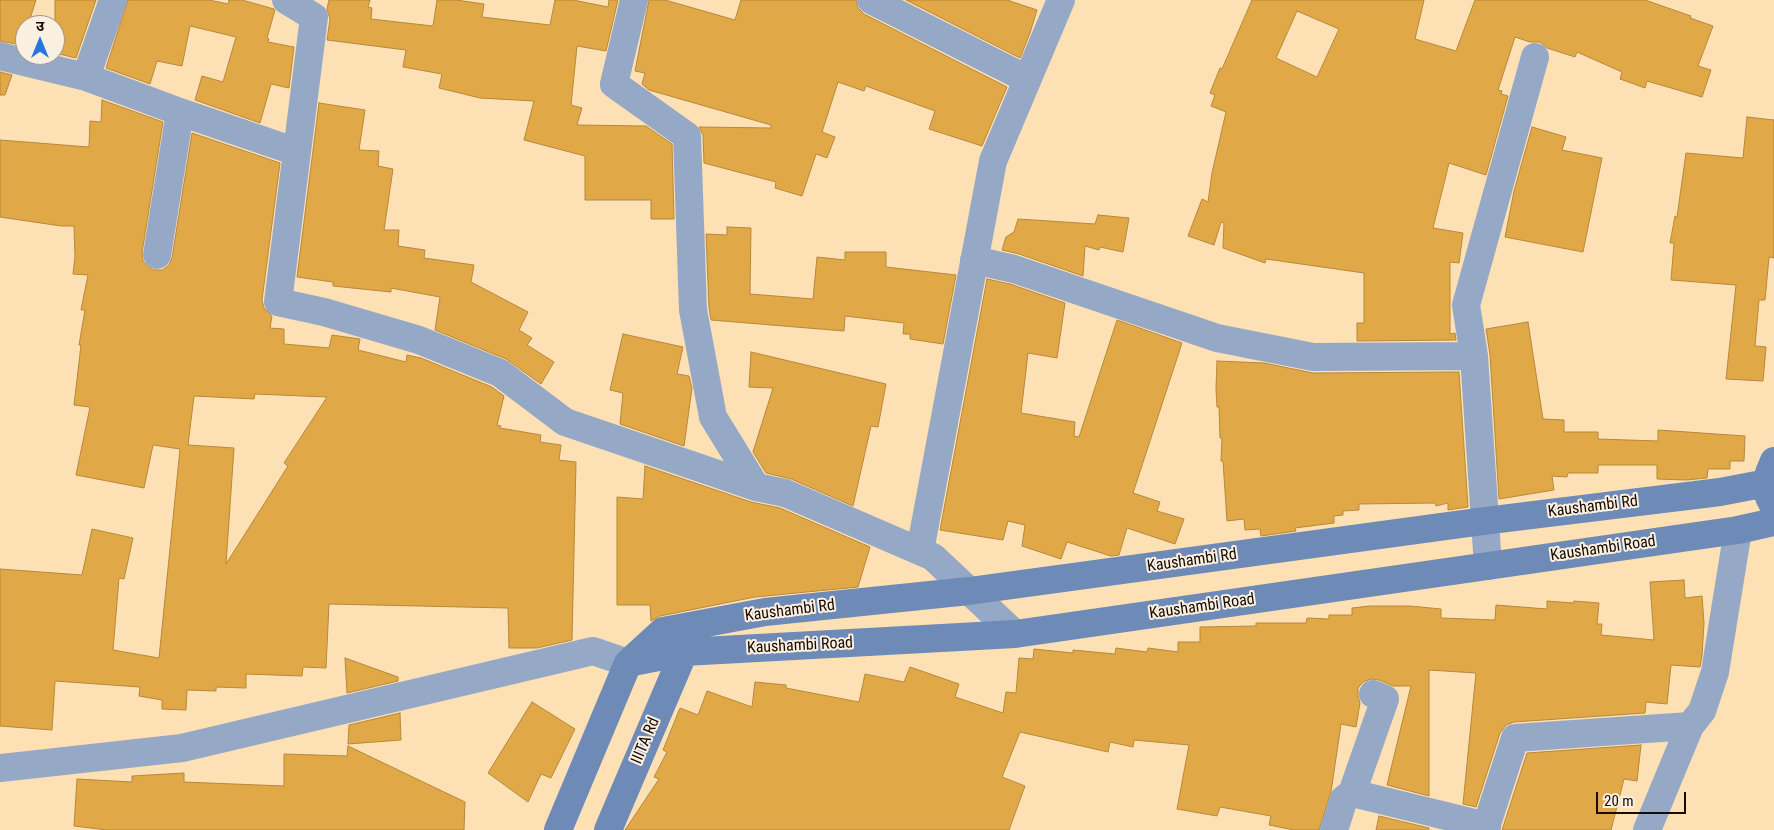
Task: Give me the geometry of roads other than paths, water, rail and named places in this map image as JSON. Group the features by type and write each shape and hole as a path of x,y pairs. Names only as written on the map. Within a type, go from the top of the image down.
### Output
{"main road":[{"name":"Kaushambi Rd","path":"628,663 663,631 765,612 969,591 1772,484"},
{"name":"Kaushambi Road","path":"628,663 684,652 1015,634 1738,530 1774,522"},
{"name":"IIITA Rd","path":"608,830 684,652"},
{"path":"558,830 628,663"}],"street":[{"path":"86,77 113,0"},
{"path":"286,0 314,17 278,302 324,312 419,340 500,373 565,422 756,487 785,493 920,551 933,557 1015,634"},
{"path":"634,0 614,84 687,136 694,310 713,417 756,487"},
{"path":"871,0 1027,79"},
{"path":"920,551 993,161 1061,0"},
{"path":"0,56 86,77 297,152"},
{"path":"1488,566 1474,356 1466,305 1535,57"},
{"path":"158,256 180,112"},
{"path":"974,260 1014,269 1217,338 1313,357 1474,356"},
{"path":"1647,830 1690,726 1702,711 1715,672 1738,530"},
{"path":"0,768 182,748 594,651 628,663"},
{"path":"1334,830 1344,799 1352,793 1385,699 1373,694"},
{"path":"1352,793 1486,828 1515,738 1690,726"}]}
